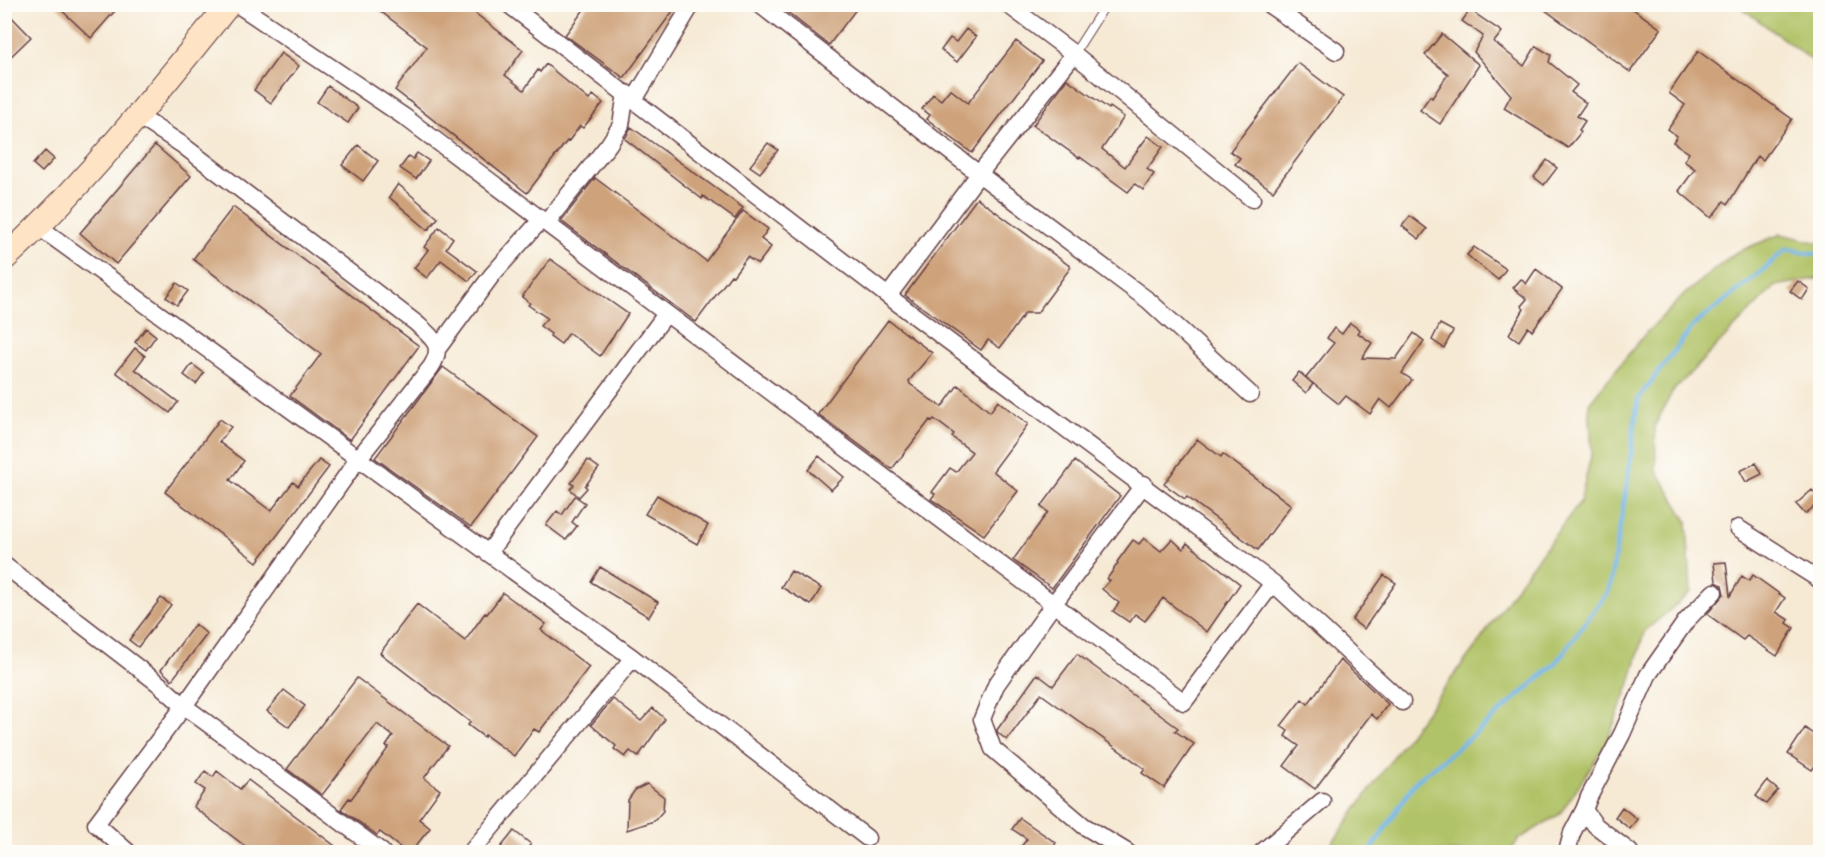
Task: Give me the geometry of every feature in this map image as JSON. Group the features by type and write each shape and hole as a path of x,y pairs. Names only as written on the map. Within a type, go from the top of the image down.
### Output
{"main road":[{"path":"4,259 39,227 86,178 229,4"}],"street":[{"path":"237,4 406,118 1184,702 1273,583"},
{"path":"508,4 888,296 1273,583 1402,702"},
{"path":"438,348 492,275 544,222 609,144 621,125 630,97 692,4"},
{"path":"759,4 979,174 1149,301 1250,394"},
{"path":"1007,4 1074,54 1252,199"},
{"path":"1268,4 1336,51"},
{"path":"888,296 979,174 1074,54"},
{"path":"128,852 96,824 184,706 358,459 438,357 438,348 432,338 416,323 181,144 138,116"},
{"path":"39,227 633,658 867,838"},
{"path":"488,553 666,314"},
{"path":"1127,852 1084,826 993,749 982,719 996,685 1144,484"},
{"path":"1738,528 1821,580"},
{"path":"4,565 159,684 184,706 382,852"},
{"path":"1567,852 1572,833 1622,734 1648,675 1686,621 1714,592"},
{"path":"471,852 633,658"},
{"path":"1262,852 1322,801"},
{"path":"1584,810 1595,825 1630,852"}],"lane":[{"path":"1074,54 1106,4"}],"green space":[{"path":"1738,5 1820,5 1820,63 1813,61"},
{"path":"1781,234 1820,243 1820,278 1775,286 1672,392 1655,426 1656,469 1687,521 1691,592 1644,632 1629,686 1606,744 1560,814 1519,839 1510,852 1326,852 1413,729 1477,645 1521,580 1580,502 1592,452 1589,403 1645,334 1686,293 1735,253"}],"building":[{"path":"55,4 121,4 91,38"},
{"path":"371,4 463,4 523,50 505,75 524,90 538,70 540,72 546,64 589,100 593,95 603,103 583,128 580,126 567,141 527,193 395,90 427,47"},
{"path":"588,4 678,4 624,78 565,35"},
{"path":"777,4 860,4 829,45"},
{"path":"1537,4 1626,4 1661,29 1630,72"},
{"path":"4,9 31,37 4,63"},
{"path":"1470,10 1502,32 1494,42 1524,66 1536,46 1551,55 1549,62 1577,85 1571,92 1586,103 1577,116 1585,121 1579,130 1581,132 1568,148 1504,108 1511,95 1474,52 1483,36 1462,21"},
{"path":"966,29 976,37 957,62 941,50 950,38 956,42"},
{"path":"1442,34 1479,65 1440,124 1420,110 1430,96 1432,98 1448,74 1425,55"},
{"path":"1016,41 1042,61 972,153 927,119 930,115 922,109 933,94 941,100 950,89 968,103"},
{"path":"1698,51 1792,119 1763,160 1757,156 1728,204 1724,201 1711,218 1679,191 1695,169 1684,161 1689,153 1673,142 1677,136 1668,129 1685,105 1669,93"},
{"path":"281,53 299,66 271,103 254,90"},
{"path":"1298,63 1343,97 1273,191 1235,164 1240,158 1230,151"},
{"path":"1067,79 1124,117 1102,149 1125,167 1148,136 1163,147 1147,169 1154,174 1143,190 1135,184 1128,192 1033,125"},
{"path":"328,86 358,108 348,123 317,102"},
{"path":"631,127 743,208 735,219 703,196 702,199 625,139"},
{"path":"768,143 778,150 760,173 750,166"},
{"path":"155,145 191,176 116,264 80,233"},
{"path":"358,145 378,161 363,181 342,165"},
{"path":"45,151 54,159 42,172 33,164"},
{"path":"417,153 429,161 416,179 400,168 409,156 413,159"},
{"path":"1547,160 1557,168 1544,185 1534,177"},
{"path":"595,178 706,261 743,211 768,229 761,239 771,247 758,264 747,257 696,322 561,221"},
{"path":"398,184 438,218 428,230 389,197"},
{"path":"977,198 1071,267 1037,313 1025,313 1000,348 988,340 981,350 905,295"},
{"path":"233,207 419,346 350,440 290,396 321,354 193,259"},
{"path":"1410,216 1427,229 1419,239 1402,226"},
{"path":"439,227 453,238 446,248 477,271 469,281 441,260 427,278 414,268 428,250 424,247"},
{"path":"1474,247 1506,269 1498,280 1467,255"},
{"path":"550,259 628,314 600,356 569,333 561,344 550,336 551,334 540,326 547,318 528,305 530,303 522,297"},
{"path":"1536,269 1562,289 1532,331 1528,327 1519,341 1509,334 1524,309 1521,306 1527,299 1513,288 1521,279 1526,284"},
{"path":"1798,281 1809,289 1802,300 1790,291"},
{"path":"177,283 188,291 177,305 166,297"},
{"path":"888,320 932,353 909,381 931,400 942,407 958,385 990,412 998,401 1028,424 993,471 1018,491 984,535 931,499 935,494 932,492 950,468 956,472 972,452 934,419 930,420 892,469 818,414"},
{"path":"1350,323 1360,330 1358,333 1372,343 1362,358 1396,359 1414,333 1424,341 1402,373 1412,380 1391,408 1380,399 1370,414 1346,396 1339,404 1306,378 1334,343 1327,338 1334,328 1342,334"},
{"path":"1440,324 1453,331 1444,348 1432,340"},
{"path":"146,328 156,336 146,350 135,342"},
{"path":"135,348 145,356 135,369 178,402 170,413 116,372"},
{"path":"192,364 204,373 196,384 184,375"},
{"path":"443,367 538,437 471,527 375,458"},
{"path":"1299,372 1313,384 1306,393 1292,381"},
{"path":"220,419 231,427 219,442 244,461 230,480 271,511 293,482 298,486 319,460 329,467 257,562 165,492"},
{"path":"1197,439 1221,457 1223,454 1291,505 1258,550 1187,497 1185,499 1164,484"},
{"path":"819,456 844,477 831,490 808,470"},
{"path":"588,460 599,468 579,497 570,489 574,485 571,483"},
{"path":"1075,461 1120,496 1052,588 1013,560 1048,512 1041,507"},
{"path":"1756,463 1762,474 1746,482 1740,471"},
{"path":"1812,490 1821,501 1805,514 1796,504"},
{"path":"657,495 708,525 697,544 645,514"},
{"path":"575,496 585,503 572,522 577,526 566,540 546,525 557,511 562,515"},
{"path":"1144,538 1161,551 1172,539 1183,549 1187,543 1240,584 1207,632 1163,598 1145,621 1135,614 1129,622 1113,611 1119,603 1102,589 1110,580 1107,579 1133,540 1139,544"},
{"path":"1726,562 1730,596 1742,576 1749,581 1753,575 1785,598 1776,612 1789,620 1787,623 1794,628 1777,656 1747,636 1743,640 1707,614 1724,594 1722,585 1716,582 1714,563"},
{"path":"600,567 658,602 649,617 591,582"},
{"path":"791,571 821,588 811,605 781,587"},
{"path":"1384,575 1396,583 1364,629 1352,620"},
{"path":"503,593 546,624 541,630 589,667 539,732 534,729 514,756 468,725 470,722 380,653 417,604 465,641"},
{"path":"161,598 171,605 138,647 129,640"},
{"path":"195,624 207,634 172,680 161,670"},
{"path":"1077,654 1178,728 1175,731 1194,744 1164,788 1142,773 1145,769 1041,694 1007,740 998,733 997,730 1037,674 1053,686"},
{"path":"1340,660 1388,704 1377,719 1371,714 1315,789 1284,766 1299,746 1285,736 1288,731 1281,726 1302,699 1308,704"},
{"path":"357,678 448,746 424,778 440,790 419,819 430,828 411,852 406,852 380,832 377,835 341,809 389,747 386,746 393,736 377,724 322,795 287,769"},
{"path":"284,690 305,706 289,727 267,711"},
{"path":"613,699 641,721 653,708 665,719 638,757 630,751 625,757 614,749 616,746 591,725"},
{"path":"1805,728 1821,740 1821,758 1812,770 1788,754"},
{"path":"205,771 213,777 217,771 240,789 248,780 343,852 253,852 195,808 194,806 205,790 196,784"},
{"path":"1767,781 1778,790 1766,804 1756,796"},
{"path":"647,784 664,797 663,811 654,821 627,830 628,800 635,790"},
{"path":"1622,807 1637,819 1630,829 1615,817"},
{"path":"1020,818 1056,843 1050,852 1017,852 1027,839 1012,829"},
{"path":"514,831 531,844 524,852 497,852"}],"waterway":[{"path":"1370,852 1415,782 1555,664 1609,590 1627,484 1638,399 1694,325 1761,272 1786,249 1820,255"}]}
